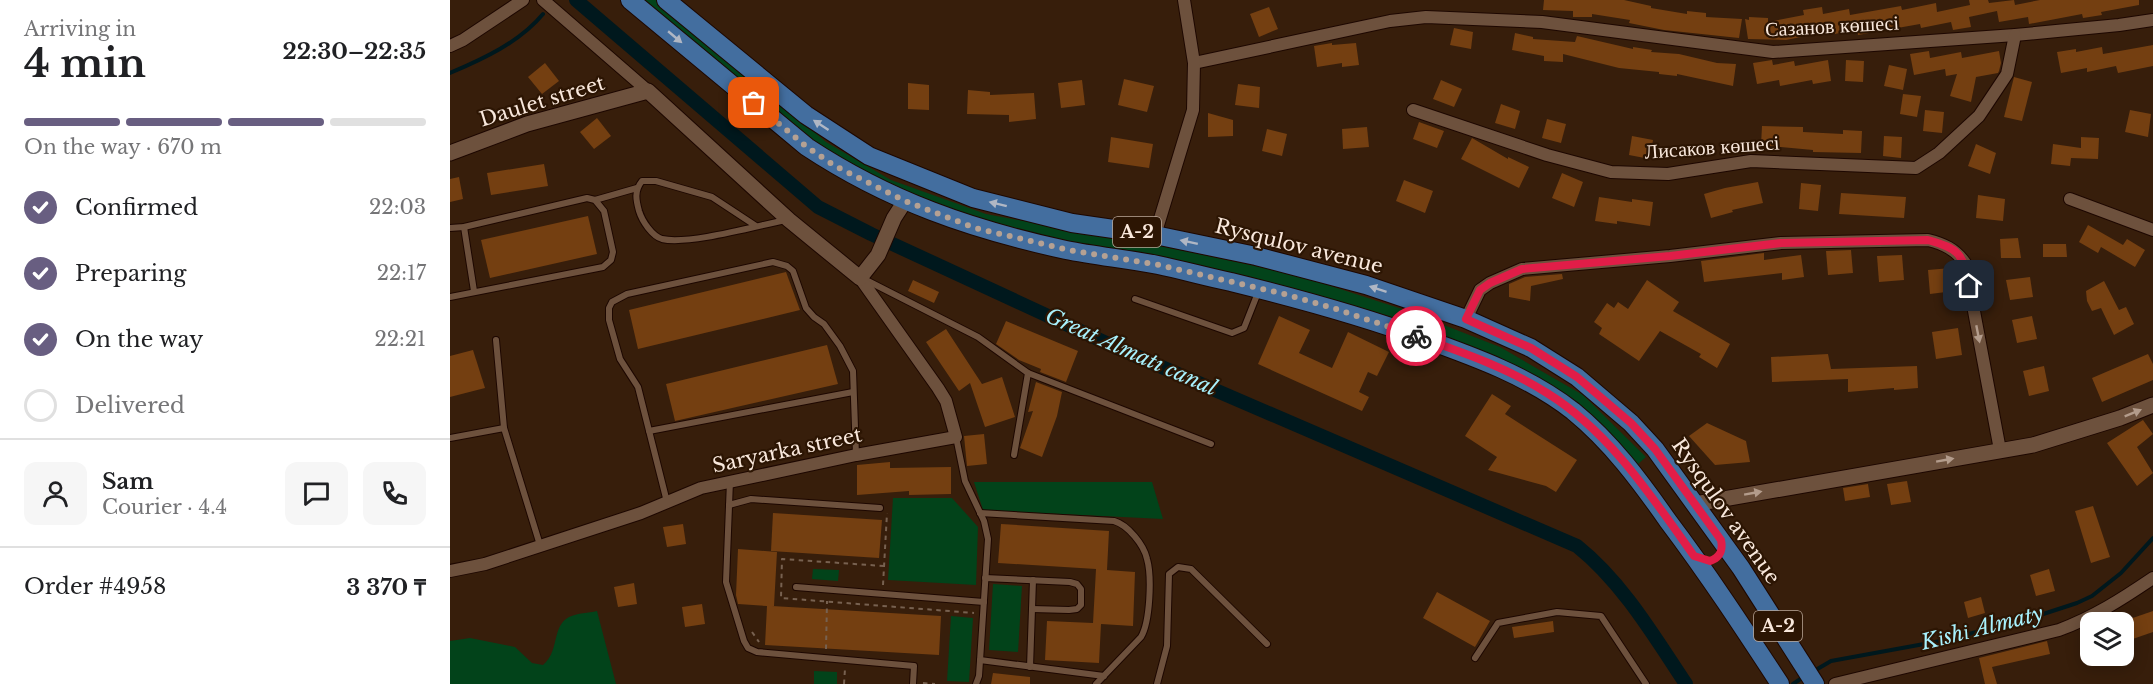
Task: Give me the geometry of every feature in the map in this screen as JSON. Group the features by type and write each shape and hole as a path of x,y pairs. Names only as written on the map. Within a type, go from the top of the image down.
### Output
{"main road":[{"name":"A-2","path":"630,0 807,147 844,171 905,201 975,228 1069,250 1159,265 1333,308 1457,350 1500,368 1548,394 1587,424 1627,465 1715,584 1780,684"},
{"name":"Rysqulov avenue","path":"666,0 806,115 869,156 973,198 1072,223 1155,235 1256,256 1366,285 1466,319 1531,348 1577,377 1631,423 1655,449 1741,568 1815,684"},
{"path":"1694,556 1703,560 1714,559 1722,551 1721,540"}],"street":[{"path":"450,46 500,17 523,0"},
{"path":"543,0 648,91 789,220 860,278 946,401 956,437"},
{"path":"681,0 686,18"},
{"path":"1155,235 1193,110 1194,63 1184,0"},
{"name":"Сазанов көшесі","path":"1194,63 1390,21 1426,17 1542,22 1773,51 2015,35 2153,20"},
{"name":"Лисаков көшесі","path":"1413,110 1547,155 1611,172 1668,174 1752,161 1916,168 1939,153 1978,116 2007,74 2015,35"},
{"name":"Daulet street","path":"450,153 527,124 648,91"},
{"path":"2070,200 2153,230"},
{"path":"860,278 878,255 894,218 905,201"},
{"path":"1466,319 1480,290 1522,269 1670,256 1781,243 1928,240 1944,244 1958,253 1965,263 2000,450"},
{"path":"1695,504 2033,445 2120,418 2153,405"},
{"name":"Saryarka street","path":"450,571 485,564 641,513 701,488 856,455 956,437"},
{"path":"1835,684 2059,630 2085,621 2108,609 2153,578"}],"lane":[{"path":"756,226 711,197 656,181 642,181 637,188 636,200 641,218 660,238 687,239 789,220"},
{"path":"450,228 464,227 587,198 595,200 637,188"},
{"path":"450,297 603,267 611,260 614,252 604,211 595,200"},
{"path":"464,227 474,291"},
{"path":"667,502 638,387 620,359 609,320 609,308 612,302 627,294 772,262 787,266 793,271 806,308 824,324 840,346 852,371 856,455"},
{"path":"860,278 978,337 1028,373 1211,444"},
{"path":"1135,299 1232,333 1244,328 1260,289"},
{"path":"496,340 504,428 540,546"},
{"path":"1014,455 1028,373"},
{"path":"650,431 853,392"},
{"path":"450,438 504,428"},
{"path":"956,437 964,481 987,528 988,538 979,676 976,684"},
{"path":"730,481 726,582 745,645 757,652 914,666 913,684"},
{"path":"729,505 751,499 880,508"},
{"path":"980,513 1114,521 1123,524 1128,529 1147,557 1148,622 1141,637 1096,684"},
{"path":"1157,684 1167,646 1169,574 1178,567 1191,569 1267,644"},
{"path":"986,578 1074,583 1082,589 1082,600 1079,607 1074,610 1032,609"},
{"path":"1030,667 1034,580"},
{"path":"796,587 984,602"},
{"path":"1475,658 1498,624 1557,612 1601,616 1646,684"},
{"path":"980,660 1104,676"}],"path":[{"path":"880,508 888,514 882,594"},
{"path":"826,658 828,590"}],"green space":[{"path":"645,0 660,0 826,142 891,180 986,214 1165,247 1294,274 1408,311 1500,347 1583,395 1646,457 1637,465 1499,360 1406,321 1293,288 984,225 887,187 818,149"},
{"path":"974,482 1152,482 1163,519 983,510"},
{"path":"893,498 952,498 978,527 976,585 888,580"},
{"path":"813,569 839,570 838,581 812,579"},
{"path":"993,584 1022,586 1018,652 989,650"},
{"path":"597,611 616,684 450,684 450,641 470,638 515,647 532,663 543,665 552,653 563,621 572,616"},
{"path":"951,616 973,618 969,682 947,681"},
{"path":"814,671 837,672 837,684 814,684"}],"building":[{"path":"1544,0 1624,0 1651,6 1651,8 1687,14 1687,11 1706,13 1706,17 1742,19 1739,38 1664,30 1629,23 1630,20 1592,14 1592,17 1573,17 1573,11 1543,10"},
{"path":"1969,0 1988,0 1989,3 2014,0 2015,5 2040,0 2139,0 2139,5 2101,12 2102,15 2083,18 2082,14 2029,24 2028,17 1999,22 1997,11 1969,17 1971,27 1953,30 1951,22 1921,28 1920,24 1858,35 1857,29 1835,34 1833,26 1800,32 1801,37 1786,40 1748,39 1745,19 1749,20 1749,17 1768,18 1768,22 1804,15 1803,10 1822,7 1823,14 1849,9 1850,15 1901,6 1902,10 1936,3 1937,12 1970,5"},
{"path":"1269,7 1278,29 1259,37 1250,14"},
{"path":"1454,28 1473,32 1471,49 1450,45"},
{"path":"1515,33 1533,37 1533,39 1575,42 1577,36 1633,49 1633,47 1717,63 1736,64 1733,86 1677,74 1677,76 1619,68 1563,54 1563,62 1544,61 1544,56 1512,50"},
{"path":"1332,43 1332,45 1356,43 1359,65 1342,67 1342,63 1317,67 1314,46"},
{"path":"2153,45 2153,66 2118,73 2116,66 2087,72 2087,68 2061,73 2057,52 2076,49 2076,52 2102,47 2103,54"},
{"path":"1929,51 1930,58 1961,52 1962,58 1999,51 2001,63 1998,73 1976,77 1971,102 1950,96 1957,74 1946,76 1945,69 1914,75 1910,54"},
{"path":"1772,60 1773,65 1794,61 1795,66 1828,60 1831,81 1813,84 1812,80 1780,86 1779,80 1757,84 1753,63"},
{"path":"1846,60 1864,61 1863,82 1845,81"},
{"path":"545,63 559,81 542,94 528,77"},
{"path":"1889,65 1907,69 1903,90 1884,86"},
{"path":"2014,77 2032,82 2022,121 2004,117"},
{"path":"1124,79 1154,86 1147,112 1118,105"},
{"path":"1082,80 1085,105 1061,108 1058,83"},
{"path":"1441,80 1462,89 1454,107 1433,99"},
{"path":"908,83 929,85 929,110 908,109"},
{"path":"1238,84 1260,87 1259,108 1235,105"},
{"path":"968,90 990,92 990,95 1034,93 1036,119 1009,122 1009,115 967,114"},
{"path":"1903,94 1921,96 1917,117 1900,114"},
{"path":"1501,104 1520,111 1515,129 1495,123"},
{"path":"1925,110 1944,112 1942,133 1923,131"},
{"path":"2130,110 2151,114 2148,137 2125,132"},
{"path":"1208,113 1233,120 1233,136 1208,137"},
{"path":"597,118 611,136 594,149 580,132"},
{"path":"1547,119 1566,124 1561,143 1542,138"},
{"path":"1419,122 1444,131 1437,148 1413,139"},
{"path":"1762,126 1803,127 1803,132 1843,134 1843,130 1862,131 1861,153 1813,152 1813,150 1761,145"},
{"path":"1367,127 1369,147 1343,149 1342,129"},
{"path":"1267,129 1287,134 1282,156 1262,151"},
{"path":"1632,136 1653,140 1650,159 1629,155"},
{"path":"1884,136 1902,137 1901,158 1883,156"},
{"path":"1111,137 1153,144 1149,168 1108,162"},
{"path":"2081,137 2099,138 2098,159 2071,158 2070,166 2051,164 2053,144 2081,148"},
{"path":"1472,138 1508,159 1508,157 1529,167 1519,188 1461,159"},
{"path":"1976,144 1996,153 1990,174 1968,166"},
{"path":"544,164 548,186 491,195 487,173"},
{"path":"1562,173 1583,182 1574,207 1552,198"},
{"path":"459,177 463,199 450,202 450,179"},
{"path":"1404,180 1433,191 1425,213 1396,201"},
{"path":"1758,182 1763,203 1732,210 1733,212 1711,218 1704,194"},
{"path":"1801,183 1821,185 1818,211 1799,209"},
{"path":"1841,193 1906,197 1904,218 1839,214"},
{"path":"1978,195 2005,199 2003,221 1976,218"},
{"path":"1599,197 1632,202 1632,199 1653,202 1650,226 1617,221 1617,224 1595,221"},
{"path":"588,216 597,254 490,278 481,240"},
{"path":"2088,225 2123,245 2127,239 2145,250 2135,267 2101,247 2098,253 2079,242"},
{"path":"2018,238 2021,258 2001,258 2000,239"},
{"path":"2043,244 2066,244 2067,257 2043,257"},
{"path":"1851,250 1853,273 1828,275 1826,251"},
{"path":"1764,253 1764,260 1801,255 1804,277 1782,280 1782,273 1704,282 1701,261"},
{"path":"1902,255 1904,280 1879,282 1877,256"},
{"path":"1951,268 1954,291 1930,294 1928,270"},
{"path":"786,272 800,310 638,349 629,310"},
{"path":"1562,274 1563,279 1531,286 1530,301 1509,297 1509,284 1525,277"},
{"path":"2030,277 2033,297 2010,300 2006,280"},
{"path":"913,280 939,292 934,303 908,291"},
{"path":"1647,280 1679,302 1673,311 1730,344 1717,368 1699,357 1701,354 1660,331 1639,361 1599,334 1602,328 1594,322 1607,303 1614,308 1618,302 1628,309"},
{"path":"2104,281 2119,310 2126,307 2134,324 2114,335 2101,308 2092,311 2087,301 2086,291"},
{"path":"1279,316 1310,330 1299,353 1332,368 1348,332 1389,352 1377,376 1368,372 1359,392 1369,397 1362,411 1258,364"},
{"path":"2032,316 2037,339 2017,343 2012,320"},
{"path":"1006,321 1078,351 1066,382 1040,372 1041,369 1019,360 996,344"},
{"path":"1958,328 1962,355 1936,359 1932,332"},
{"path":"946,329 982,384 1002,377 1015,417 985,427 970,383 959,391 926,342"},
{"path":"827,345 838,384 675,421 666,384"},
{"path":"473,350 485,388 450,397 450,356"},
{"path":"1828,354 1831,369 1917,366 1918,388 1848,392 1848,379 1772,382 1771,357"},
{"path":"2148,354 2153,364 2153,380 2102,402 2092,378"},
{"path":"2044,366 2049,391 2029,396 2023,371"},
{"path":"1036,382 1062,392 1057,416 1042,457 1020,448 1033,411 1028,412"},
{"path":"1492,394 1511,406 1505,414 1577,460 1556,492 1546,486 1488,470 1497,457 1465,436"},
{"path":"2143,420 2153,434 2137,447 2153,473 2137,486 2107,443"},
{"path":"1707,423 1746,441 1750,462 1715,465 1689,436"},
{"path":"984,434 987,464 967,466 964,436"},
{"path":"890,462 890,468 951,467 951,494 909,495 909,491 857,495 857,465"},
{"path":"1907,481 1911,502 1891,505 1887,484"},
{"path":"1868,484 1870,497 1845,501 1843,488"},
{"path":"2093,506 2110,557 2091,563 2075,511"},
{"path":"773,513 882,520 879,558 771,551"},
{"path":"683,524 686,544 667,547 663,527"},
{"path":"1001,524 1109,531 1107,570 1135,572 1133,626 1101,624 1099,663 1045,660 1047,621 1093,623 1096,569 998,563"},
{"path":"738,549 777,552 774,606 772,606 941,616 939,655 765,645 767,606 738,604 736,595"},
{"path":"2049,569 2055,591 2036,596 2030,575"},
{"path":"634,583 637,604 618,607 614,587"},
{"path":"1437,592 1490,621 1475,647 1423,618"},
{"path":"1981,597 1985,613 1968,618 1964,602"},
{"path":"702,604 705,624 685,627 682,607"},
{"path":"2153,611 2153,632 2134,639 2134,618"},
{"path":"1553,621 1554,632 1514,638 1512,627"},
{"path":"2047,641 2050,654 1992,667 1997,684 1985,684 1979,658"},
{"path":"993,673 1030,677 1030,684 991,684"}],"waterway":[{"name":"Great Almatı canal","path":"576,0 818,207 871,234 1113,346 1577,546 1609,576 1623,593 1686,684"},
{"path":"450,73 488,56 512,41 543,14"},
{"name":"Kіshі Almaty","path":"1814,671 1831,661 1946,640 2077,603 2092,596 2121,573 2153,538"},
{"name":"Kіshі Almaty","path":"1793,684 1805,676"}],"way so far":[{"path":"754,103 807,147 835,166 905,201 975,228 1069,250 1159,265 1284,294 1378,322 1416,336"}],"route":[{"path":"1416,336 1500,368 1548,394 1574,412 1627,465 1694,556 1710,561 1719,556 1722,551 1721,540 1655,449 1631,423 1577,377 1531,348 1466,319 1480,290 1522,269 1670,256 1781,243 1928,240 1944,244 1958,253 1965,263 1969,286"}]}
